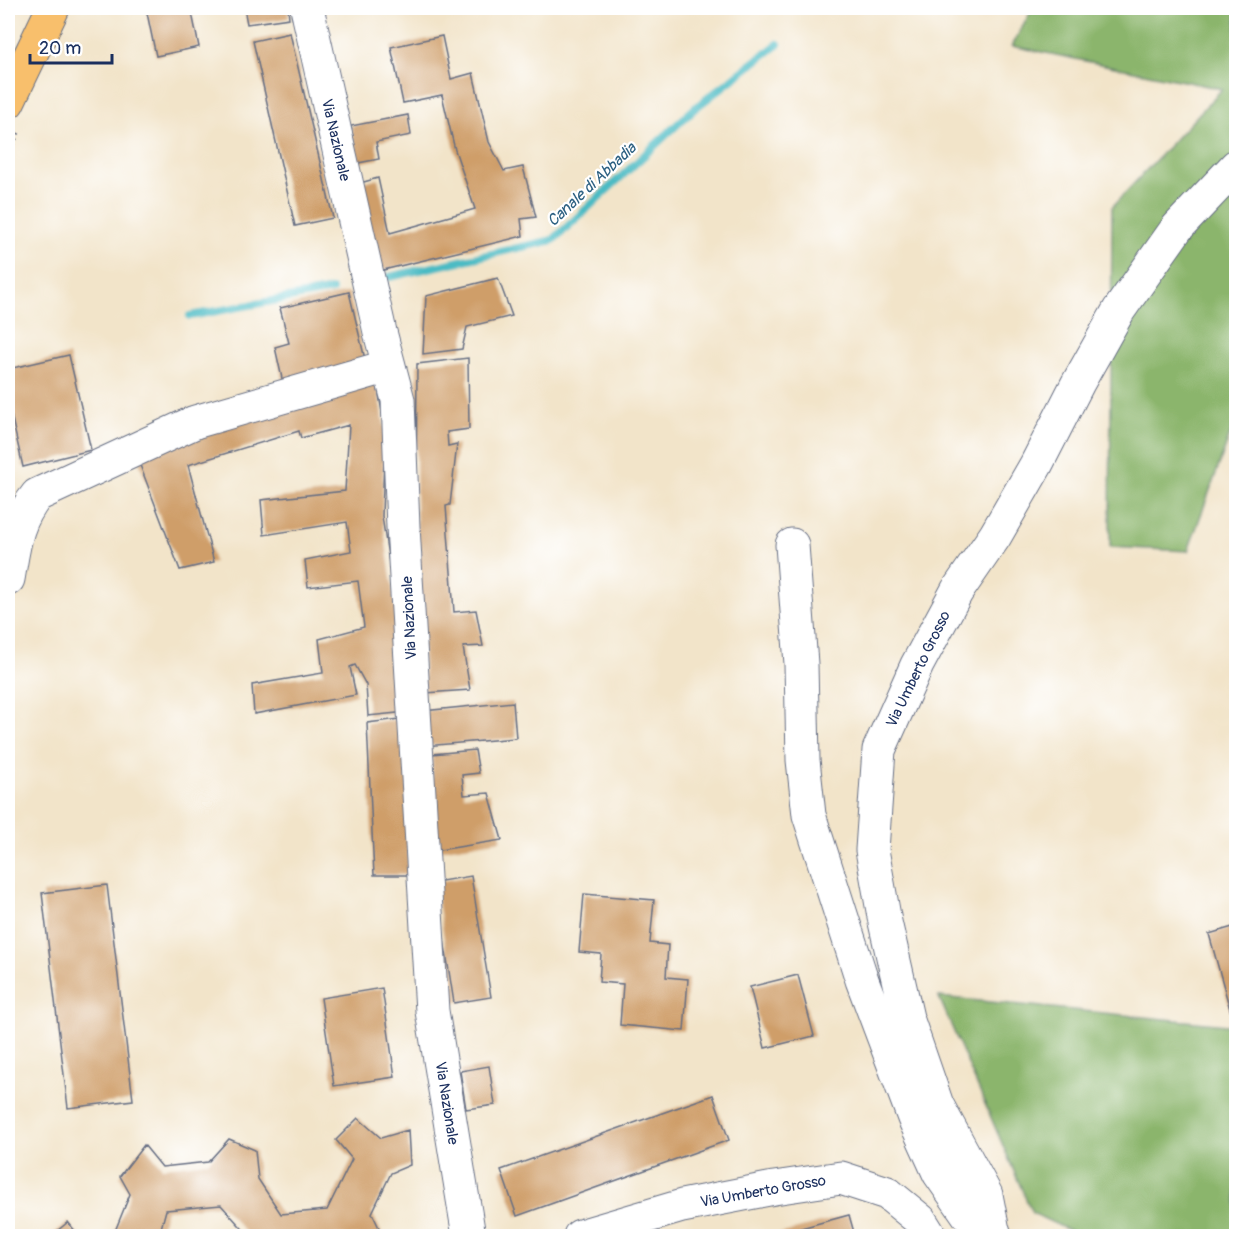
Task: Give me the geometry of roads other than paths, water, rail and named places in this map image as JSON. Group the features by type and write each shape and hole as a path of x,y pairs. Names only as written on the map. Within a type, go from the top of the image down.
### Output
{"main road":[{"path":"8,102 53,8"}],"street":[{"name":"Via Nazionale","path":"307,8 398,400 403,527 432,1011 469,1236"},
{"name":"Via Umberto Grosso","path":"994,1234 986,1195 937,1105 907,1017 885,922 872,850 879,750 917,665 957,591 995,536 1119,310 1177,228 1236,166"},
{"path":"8,579 17,528 37,495 195,422 389,366"},
{"path":"792,546 801,664 803,760 809,815 862,981 914,1118 939,1173 969,1216 994,1234"},
{"name":"Via Umberto Grosso","path":"580,1236 682,1206 841,1178 887,1193 920,1220 930,1236"}],"waterway":[{"name":"Canale di Abbadia","path":"389,277 553,240 695,108 778,44"},
{"name":"Canale di Abbadia","path":"190,316 332,290"}]}
